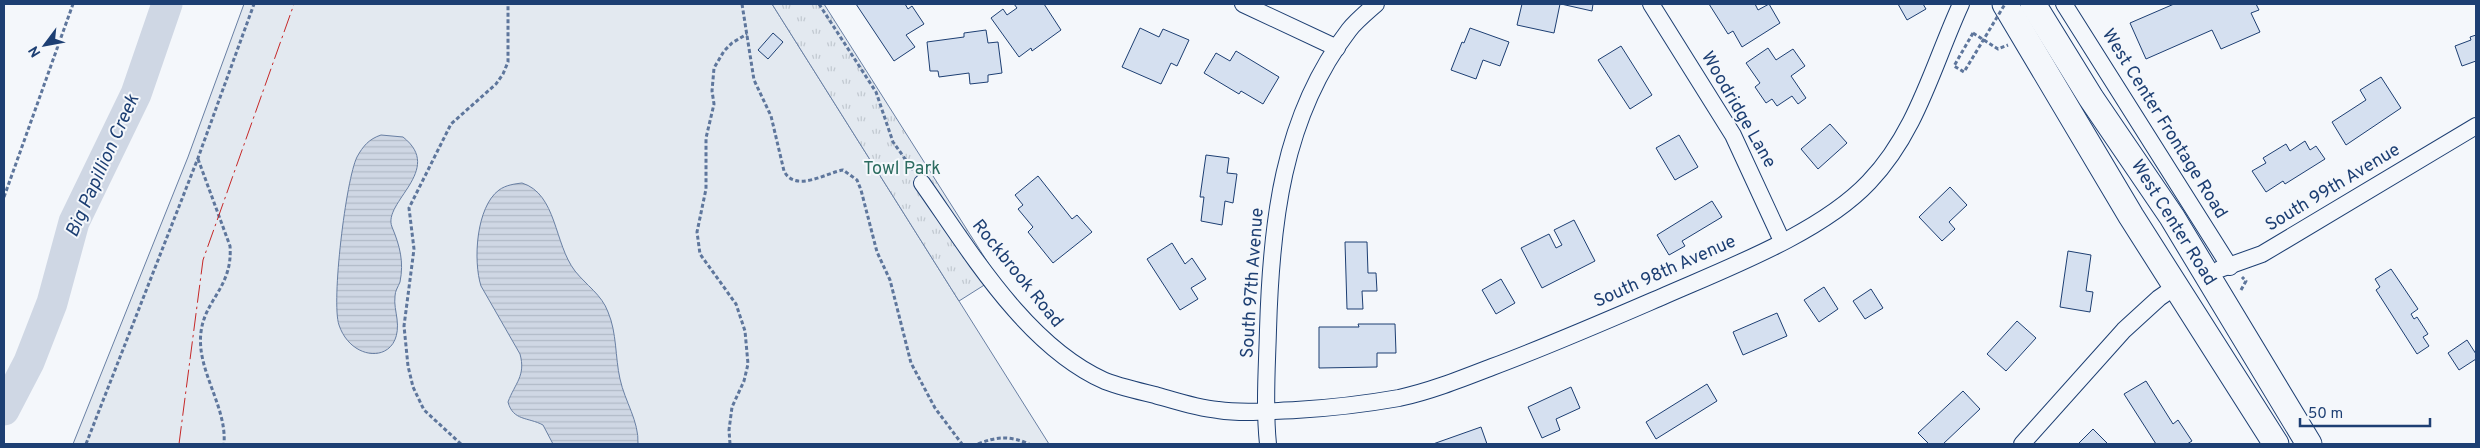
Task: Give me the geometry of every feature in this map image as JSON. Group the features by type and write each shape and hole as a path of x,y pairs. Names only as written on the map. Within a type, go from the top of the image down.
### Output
{"main road":[{"name":"West Center Road","path":"2005,4 2175,287 2276,444"},
{"name":"West Center Road","path":"2033,4 2206,274 2309,444"},
{"path":"2175,287 2206,274"}],"street":[{"path":"1242,4 1337,48"},
{"name":"South 97th Avenue","path":"1267,411 1269,277 1277,205 1290,147 1298,124 1321,74 1349,30 1376,4"},
{"name":"Woodridge Lane","path":"1651,4 1733,135 1782,241"},
{"name":"South 98th Avenue","path":"1267,411 1361,404 1435,388 1537,350 1689,285 1821,221 1842,207 1868,184 1887,162 1902,139 1918,107 1961,4"},
{"name":"West Center Frontage Road","path":"2064,4 2154,143 2230,267"},
{"name":"South 99th Avenue","path":"2206,274 2262,254 2476,126"},
{"name":"Rockbrook Road","path":"922,183 981,267 1036,333 1062,356 1102,380 1198,407 1221,411 1267,411"},
{"path":"2022,444 2124,330 2158,298 2175,287"},
{"path":"1267,411 1268,444"}],"path":[{"path":"4,197 73,4"},
{"path":"86,444 198,158 254,4"},
{"path":"461,444 424,410 413,387 408,366 404,326 414,249 409,208 451,124 496,84 503,74 508,62 508,4"},
{"path":"742,4 754,80 772,116 787,178 796,182 805,181 843,170 857,180 877,252 890,280 911,363 935,408 962,444"},
{"path":"819,4 876,92 894,142 922,183"},
{"path":"2005,4 1964,72 1954,66 1972,33 1998,49 2010,44"},
{"path":"730,444 729,430 732,407 744,380 748,364 745,331 736,304 700,254 697,232 706,189 706,138 714,104 712,91 714,68 724,50 732,42 747,34"},
{"path":"198,158 230,246 231,259 228,272 206,316 201,331 202,356 222,426 224,444"},
{"path":"978,444 1003,437 1015,438 1029,444"}],"green space":[{"path":"244,4 772,4 1049,444 73,444 188,157"},
{"name":"Towl Park","path":"772,4 824,4 997,277 959,301"}],"shaded area":[{"path":"381,135 403,137 414,149 418,161 410,185 395,207 391,217 401,261 400,282 395,299 397,334 392,344 385,351 375,353 365,352 354,347 345,338 339,325 337,292 344,214 353,170 357,157 364,146"},
{"path":"522,183 533,189 542,198 549,209 568,260 605,306 613,328 618,371 634,419 638,444 553,444 543,425 517,416 510,408 508,402 521,374 520,354 481,286 477,263 477,249 481,221 491,198 504,187"}],"building":[{"path":"856,4 905,4 908,9 912,6 924,24 906,35 915,47 894,61"},
{"path":"1014,4 1044,4 1061,30 1032,51 1031,48 1019,57 991,18 1003,9 1007,15 1017,8"},
{"path":"1522,4 1560,4 1554,33 1517,25"},
{"path":"1561,4 1593,4 1592,11"},
{"path":"1709,4 1755,4 1758,10 1769,4 1780,23 1742,47 1733,31 1728,34"},
{"path":"1898,4 1923,4 1926,9 1907,20"},
{"path":"2174,4 2256,4 2259,10 2251,13 2260,32 2221,49 2212,30 2146,59 2130,23"},
{"path":"1140,28 1159,37 1163,29 1189,40 1177,66 1171,63 1161,84 1122,67"},
{"path":"1470,28 1509,42 1500,66 1483,60 1476,79 1451,70 1462,42 1464,43"},
{"path":"986,30 988,43 998,42 1002,73 988,75 988,82 970,84 969,73 939,77 938,71 930,71 927,42 964,37 964,33"},
{"path":"773,33 783,42 768,59 758,50"},
{"path":"2476,35 2476,61 2462,66 2455,46 2471,40 2470,37"},
{"path":"1621,46 1652,95 1630,109 1598,60"},
{"path":"1768,48 1776,60 1793,49 1805,66 1791,76 1806,98 1798,104 1792,96 1777,106 1772,99 1766,103 1755,87 1760,83 1746,63"},
{"path":"1236,51 1279,77 1263,104 1241,91 1239,94 1204,73 1216,53 1230,61"},
{"path":"2381,77 2401,108 2346,145 2332,122 2366,100 2360,90"},
{"path":"1830,124 1847,143 1818,169 1801,149"},
{"path":"1679,135 1698,167 1675,180 1656,148"},
{"path":"2305,141 2310,150 2316,146 2325,159 2285,184 2283,181 2266,192 2252,171 2266,163 2263,158 2286,144 2290,151"},
{"path":"1206,155 1229,158 1227,173 1237,174 1233,203 1225,201 1222,225 1201,221 1204,197 1200,197"},
{"path":"1038,176 1072,219 1077,215 1092,232 1053,263 1028,232 1033,227 1018,209 1023,205 1015,195"},
{"path":"1950,187 1967,205 1949,222 1955,229 1942,241 1919,217"},
{"path":"1712,201 1722,217 1682,241 1685,246 1669,255 1657,235"},
{"path":"1574,220 1595,261 1542,288 1521,248 1549,234 1556,248 1562,245 1554,230"},
{"path":"1345,242 1367,242 1368,273 1376,273 1377,291 1362,291 1363,309 1347,309"},
{"path":"1172,243 1185,264 1192,258 1206,279 1191,288 1198,299 1180,310 1147,259"},
{"path":"2068,251 2091,255 2086,291 2093,292 2090,312 2060,307"},
{"path":"2391,269 2418,309 2411,314 2414,319 2417,317 2428,334 2423,337 2429,346 2417,354 2376,290 2380,287 2375,279"},
{"path":"1501,279 1515,303 1496,314 1482,290"},
{"path":"1824,287 1838,309 1819,322 1804,300"},
{"path":"1871,289 1883,308 1865,319 1853,301"},
{"path":"1777,313 1787,336 1743,355 1733,332"},
{"path":"2017,321 2036,338 2006,371 1987,354"},
{"path":"1358,324 1395,324 1396,353 1377,353 1377,367 1319,368 1319,327 1359,327"},
{"path":"2467,340 2476,354 2476,359 2459,370 2448,353"},
{"path":"2146,381 2173,424 2178,420 2192,441 2187,444 2156,444 2124,394"},
{"path":"1707,384 1717,401 1656,439 1646,422"},
{"path":"1571,387 1580,408 1556,419 1560,430 1542,438 1528,407"},
{"path":"1963,391 1980,409 1943,444 1929,444 1918,433"},
{"path":"1481,427 1487,444 1433,444"},
{"path":"2093,429 2108,444 2078,444"}],"waterway":[{"name":"Big Papillion Creek","path":"4,410 29,362 52,303 74,222 136,94 167,4"}],"power":[{"path":"179,444 203,260 294,4"}]}
